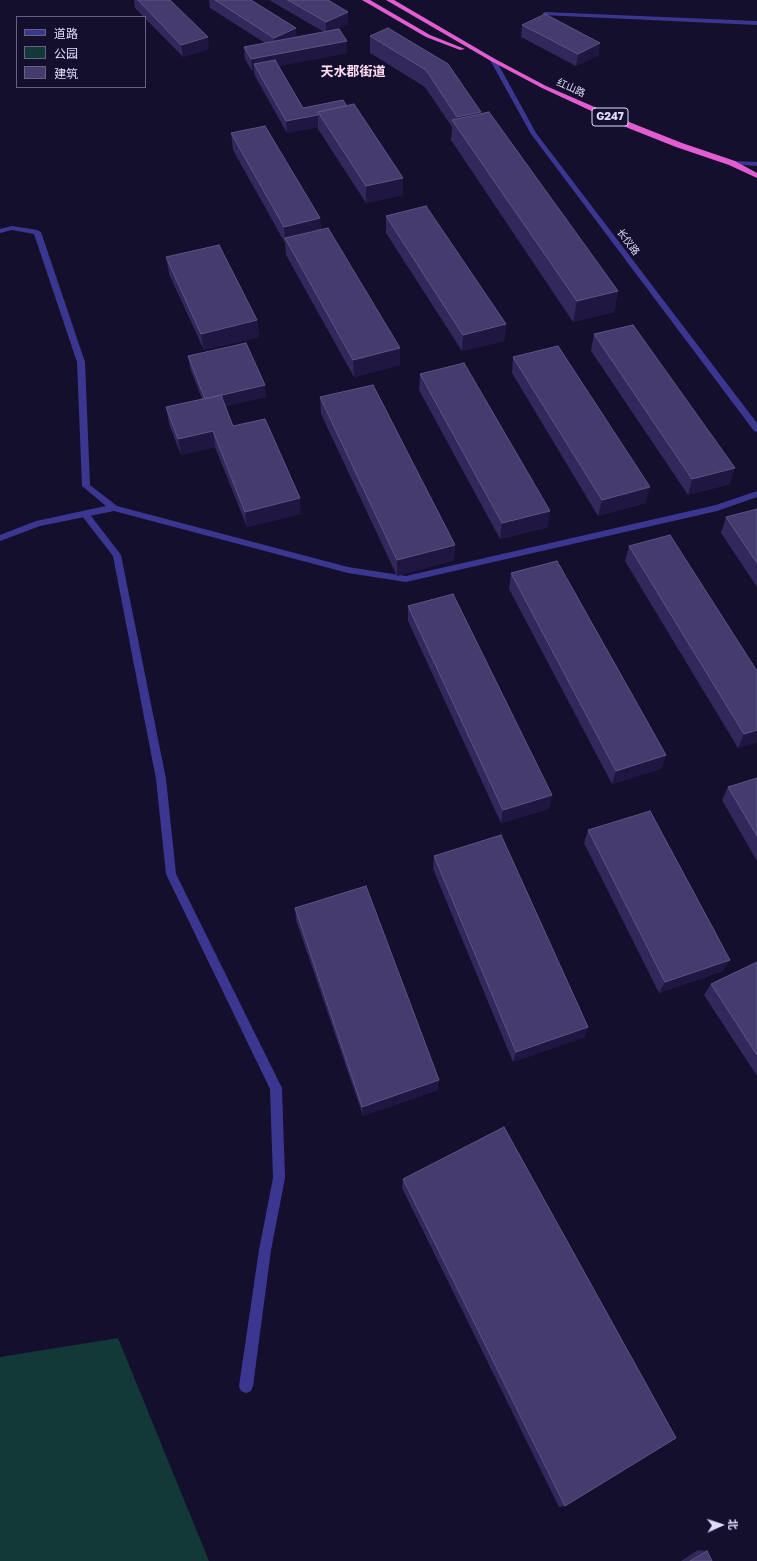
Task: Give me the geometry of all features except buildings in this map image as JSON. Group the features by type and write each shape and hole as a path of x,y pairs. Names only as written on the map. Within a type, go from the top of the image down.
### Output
{"highway":[{"name":"红山路","path":"365,0 428,36 493,60"},
{"name":"红山路","path":"389,0 493,60 544,87 631,126 680,145 732,163 757,168"},
{"name":"红山路","path":"732,163 757,176"}],"street":[{"path":"545,14 757,23"},
{"name":"长仪路","path":"493,60 533,133 757,429"},
{"path":"732,163 757,164"},
{"path":"0,231 12,228 37,232 81,362 86,486 114,508 348,570 406,579 717,508 757,494"},
{"path":"0,538 39,523 114,508"},
{"path":"85,514 117,555 161,779 171,874 276,1088 279,1178 265,1250 246,1386"}],"green space":[{"path":"118,1338 209,1561 0,1561 0,1357"}],"district":[{"name":"天水郡街道","path":"353,72"}]}
